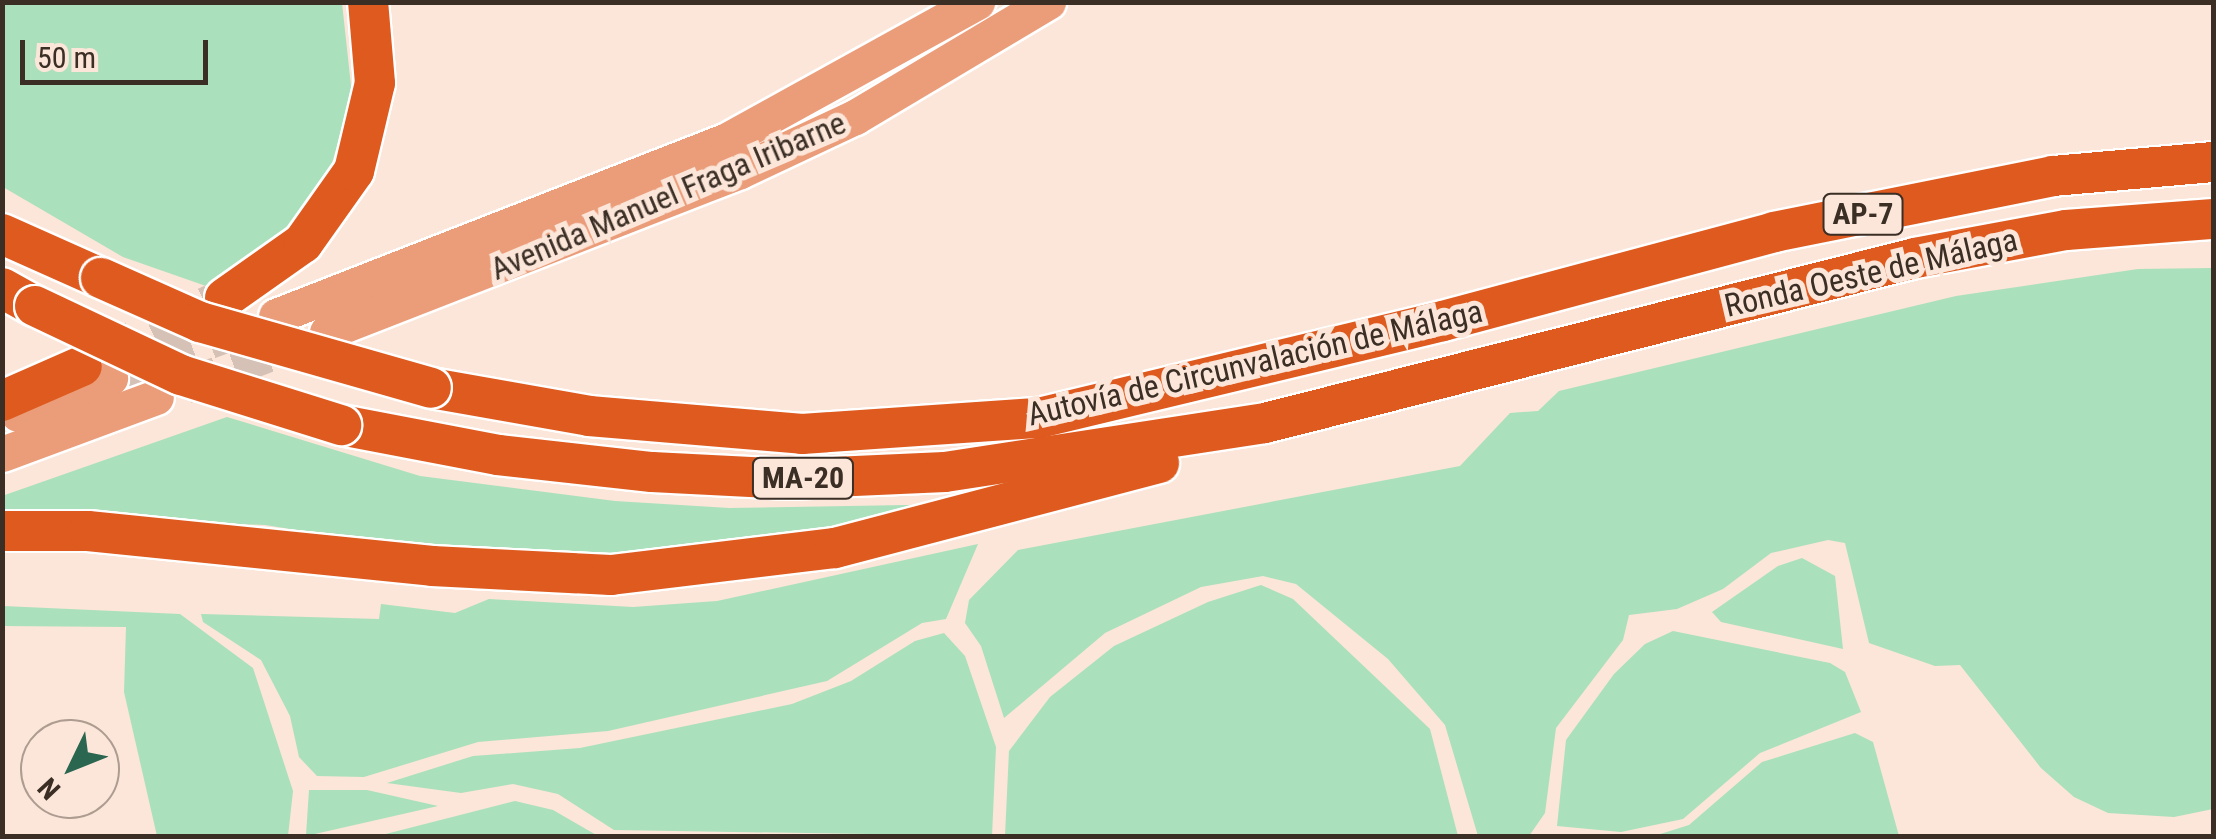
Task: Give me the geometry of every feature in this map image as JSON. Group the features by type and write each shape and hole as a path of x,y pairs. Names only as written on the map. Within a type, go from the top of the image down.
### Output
{"highway":[{"path":"225,298 302,244 354,171 375,83 368,2"},
{"name":"Ronda Oeste de Málaga","path":"1511,304 1830,220 2053,176 2214,162"},
{"path":"2,210 59,256"},
{"name":"Ronda Oeste de Málaga","path":"1525,356 1914,258 2066,230 2214,219"},
{"name":"Autovía de Circunvalación de Málaga","path":"2,234 216,328 431,388 688,428 841,431 1039,418 1511,304"},
{"name":"Autovía de Circunvalación de Málaga","path":"19,297 181,375 341,425 498,455 790,479 945,472 1265,422 1525,356"},
{"path":"2,401 96,372"},
{"path":"2,531 208,540 529,574 689,571 888,535 1213,449 1265,422"}],"main road":[{"name":"Avenida Manuel Fraga Iribarne","path":"276,316 727,140 977,2"},
{"name":"Avenida Manuel Fraga Iribarne","path":"327,332 740,172 855,117 1048,2"},
{"path":"2,419 96,372"},
{"path":"2,454 156,397"}],"green space":[{"path":"2,3 342,3 352,95 327,180 268,249 206,286 123,257 3,187"},
{"path":"2213,268 2213,809 2174,817 2108,813 2074,797 2041,768 1960,665 1935,666 1869,643 1845,543 1828,540 1771,553 1723,589 1677,609 1629,615 1623,640 1556,728 1545,813 1529,836 1478,836 1445,725 1388,659 1296,584 1263,576 1201,587 1105,633 1004,718 981,646 965,623 969,600 1018,550 1460,466 1510,413 1538,411 1559,391 1956,296 2138,269"},
{"path":"227,417 420,476 615,501 729,508 964,504 689,559 505,563 265,525 3,515 2,496"},
{"path":"978,544 946,619 922,623 827,681 608,731 478,742 364,777 317,776 299,757 290,716 261,660 203,622 201,614 379,619 381,604 455,613 489,599 633,607 717,601"},
{"path":"1802,558 1835,576 1843,649 1721,622 1712,612 1778,566"},
{"path":"1261,585 1293,599 1430,729 1458,836 1005,836 1009,751 1050,697 1114,646 1208,602"},
{"path":"3,606 180,614 253,668 293,791 288,836 157,836 124,692 126,627 3,626"},
{"path":"1673,631 1830,663 1845,672 1861,712 1760,753 1683,819 1621,832 1557,826 1566,740 1614,674 1645,644"},
{"path":"944,633 965,656 996,747 992,836 614,830 558,794 513,784 461,793 387,783 473,756 580,748 792,704 851,681 915,641"},
{"path":"1855,733 1873,742 1899,836 1654,836 1689,825 1762,762"},
{"path":"309,790 367,790 438,806 306,836"},
{"path":"515,801 553,810 598,836 378,836"}],"tunnel":[{"path":"98,358 213,304"},
{"path":"110,378 247,327"},
{"path":"185,386 300,342"}]}
